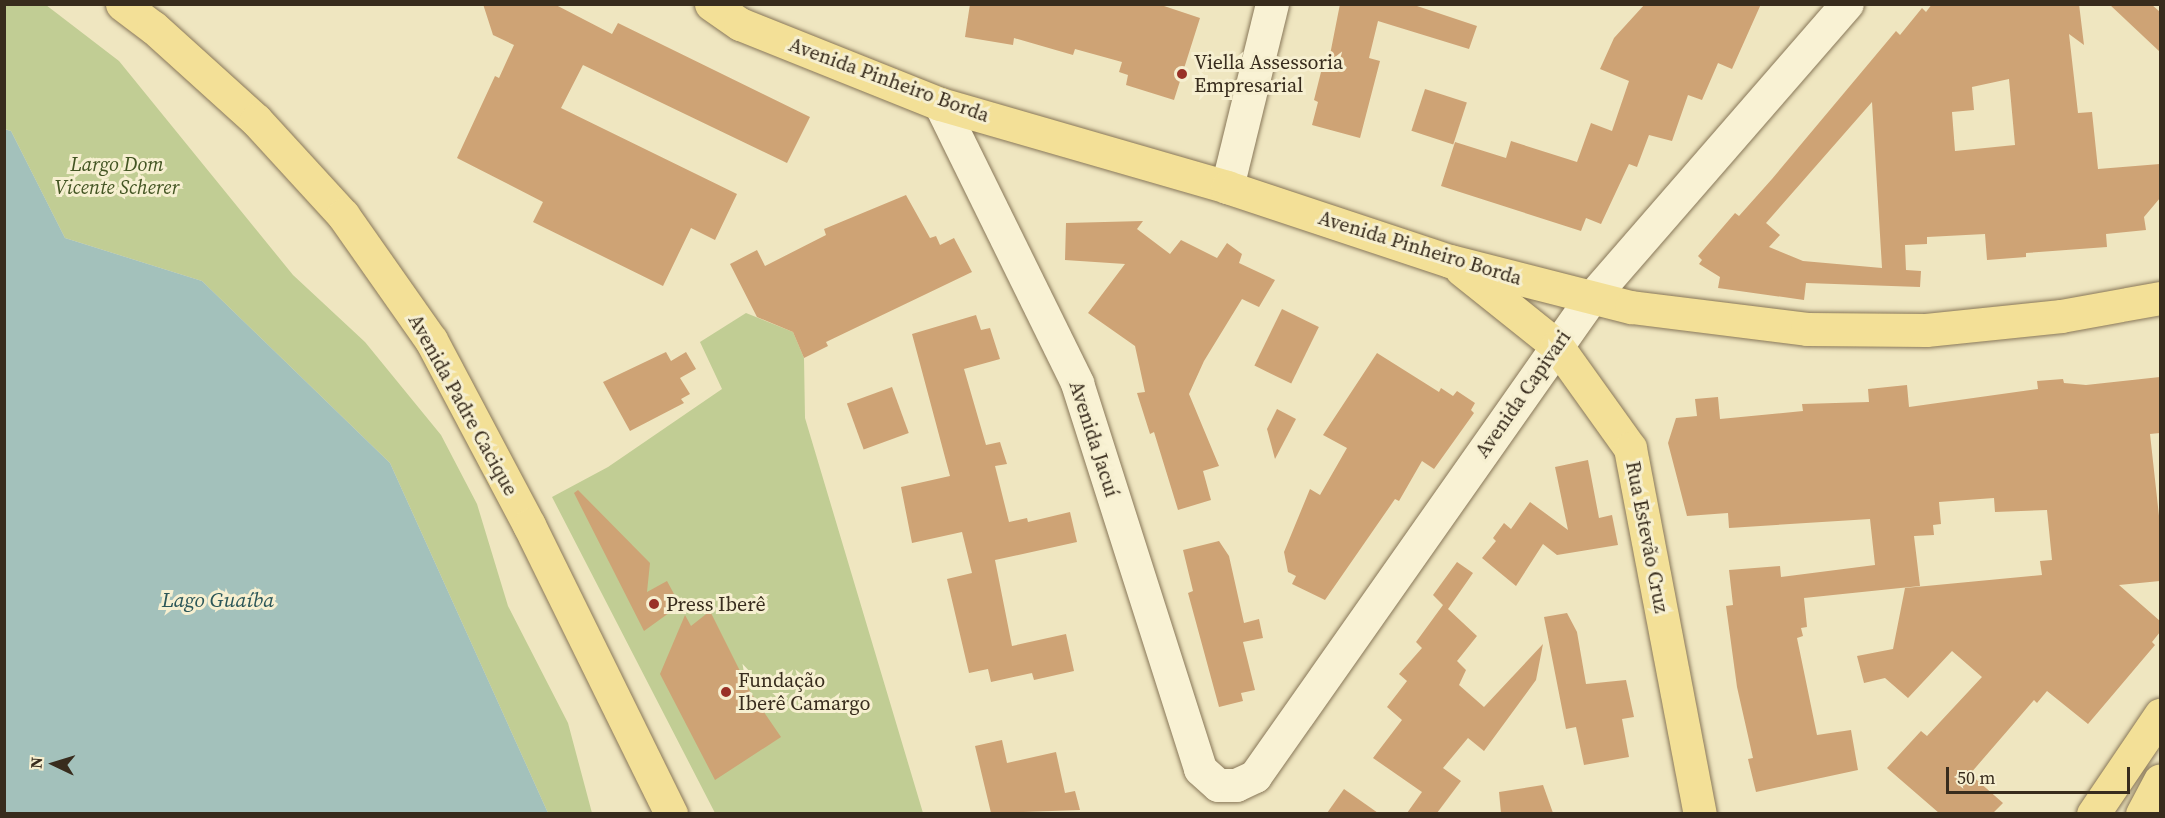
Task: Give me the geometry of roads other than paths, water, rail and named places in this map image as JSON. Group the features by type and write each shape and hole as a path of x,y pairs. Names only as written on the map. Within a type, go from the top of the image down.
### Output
{"main road":[{"name":"Avenida Padre Cacique","path":"122,4 204,71 272,138 343,215 431,340 533,534 671,813"},
{"name":"Avenida Pinheiro Borda","path":"711,4 740,24 940,104 1227,187 1450,261 1591,298 1760,325 1926,330 2061,316 2160,298"},
{"name":"Rua Estevão Cruz","path":"1450,261 1557,346 1630,448 1700,813"},
{"path":"2093,813 2160,715"},
{"path":"2142,813 2160,780"}],"street":[{"path":"1227,187 1272,4"},
{"name":"Avenida Capivari","path":"1218,785 1236,784 1255,776 1591,298 1847,4"},
{"name":"Avenida Jacuí","path":"940,104 1077,383 1200,769 1218,785"}],"water":[{"name":"Lago Guaíba","path":"4,129 11,131 65,238 202,281 390,463 548,813 5,813"}],"place":[{"name":"Viella Assessoria Empresarial","path":"1182,74"},
{"name":"Press Iberê","path":"654,604"},
{"name":"Fundação Iberê Camargo","path":"726,692"}],"park label":[{"name":"Largo Dom Vicente Scherer","path":"117,176"}]}
